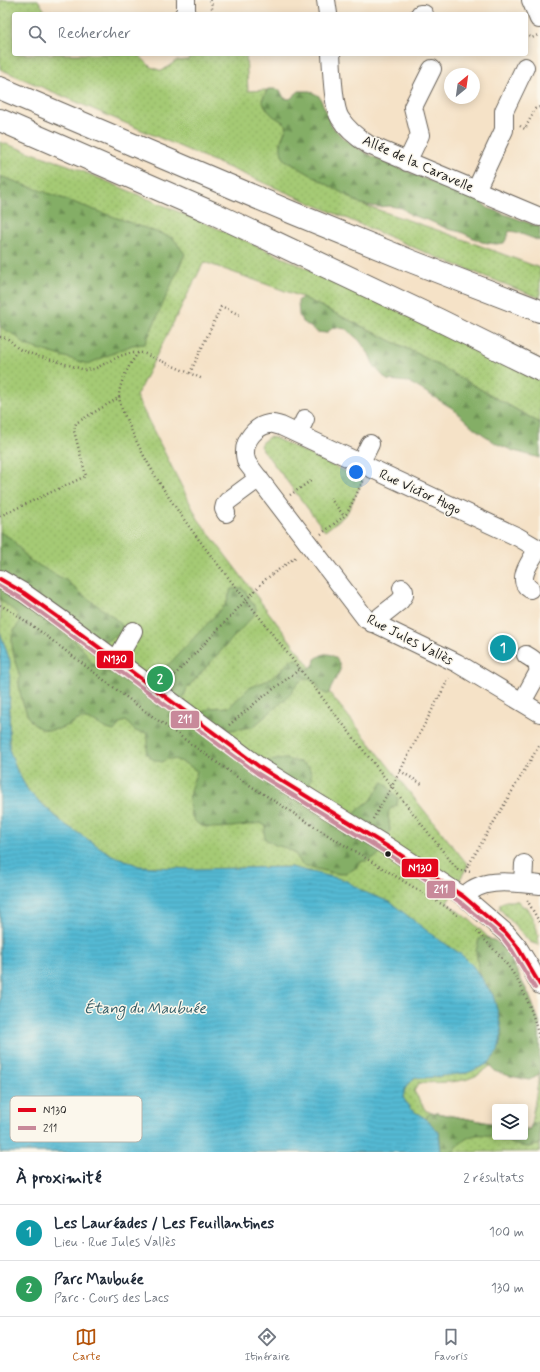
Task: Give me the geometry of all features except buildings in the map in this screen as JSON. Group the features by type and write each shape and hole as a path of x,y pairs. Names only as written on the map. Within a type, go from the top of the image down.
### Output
{"highway":[{"path":"1,88 293,213 413,262 540,311"},
{"path":"0,120 215,214 439,320 540,370"}],"street":[{"path":"186,12 188,0 200,0"},
{"path":"326,0 328,12"},
{"path":"531,0 539,27"},
{"name":"Allée de la Caravelle","path":"331,56 335,99 339,118 355,136 369,145 540,217"},
{"path":"476,190 504,130 504,110 525,67"},
{"path":"408,162 420,135 413,108 432,69"},
{"name":"Rue Victor Hugo","path":"247,463 245,454 247,442 252,433 260,427 270,424 301,430 365,466 518,537 539,550"},
{"path":"365,466 370,444"},
{"name":"Rue Jules Vallès","path":"247,463 366,619 457,664 540,713"},
{"path":"226,513 224,509 228,500 259,478"},
{"path":"530,589 525,585 524,576 526,569 539,550"},
{"path":"0,579 43,607 261,768 464,896 506,933 535,969 540,985"},
{"path":"372,623 400,601 404,595 402,588"},
{"path":"116,661 133,631"},
{"path":"522,702 540,670 537,662 526,655"},
{"path":"464,896 476,886 484,884 507,882 532,884 524,864"}],"path":[{"path":"210,0 212,4 212,12"},
{"path":"528,35 532,38 539,27"},
{"path":"504,118 525,129 535,109 540,107"},
{"path":"190,373 221,307 240,315"},
{"path":"0,337 9,339 18,349 85,370 94,369 120,356 143,353 203,379"},
{"path":"138,353 130,365 121,387 121,405 127,421 154,475 185,521 452,864 458,870 470,872 484,884"},
{"path":"0,516 86,476 74,431 76,423 120,397"},
{"path":"158,693 266,579 301,553 308,543 344,516 351,505 365,466"},
{"path":"278,504 313,480"},
{"path":"330,498 344,516"},
{"path":"0,605 12,611 37,629 138,706 240,779 326,834 429,896 461,918"},
{"path":"227,727 260,699 300,669"},
{"path":"372,821 450,677"},
{"path":"465,871 540,744"},
{"path":"400,771 422,784"},
{"path":"472,927 509,967 528,1004 540,1043"}],"green space":[{"path":"0,0 38,0 46,12 12,12 12,56 140,56 151,67 162,71 176,61 188,60 192,56 246,56 248,91 267,90 262,100 272,114 283,121 287,126 280,143 361,204 443,232 540,268 540,298 436,257 0,69"},
{"path":"268,89 280,90 284,98 290,99 299,91 310,91 319,96 327,113 330,124 343,138 361,150 380,160 481,202 488,208 540,227 540,241 509,231 504,243 496,244 482,242 461,232 448,229 411,215 402,208 389,206 378,207 361,204 285,160 281,147 282,139 287,126 271,114 264,104 262,100"},
{"path":"0,142 68,165 212,226 331,279 540,379 540,423 420,355 302,297 204,262 136,396 198,519 332,696 468,865 447,903 470,920 491,940 527,996 493,1064 478,1075 465,1080 419,1083 414,1091 426,1111 492,1123 492,1140 528,1140 528,1129 530,1129 540,1072 540,1152 0,1152"},
{"path":"0,176 173,238 185,254 145,344 132,345 88,364 25,345 16,336 0,326"},
{"path":"302,297 420,355 540,423 540,458 514,451 497,444 474,428 452,408 409,382 387,380 374,366 369,354 359,340 346,329 334,327 326,333 317,332 302,321 299,315 298,301"},
{"path":"269,437 275,438 363,480 347,513 325,531 260,446 262,442"},
{"path":"0,532 12,539 29,560 67,581 122,625 122,632 108,640 100,640 42,615 64,634 75,641 85,652 91,662 105,672 115,674 129,683 137,683 152,676 170,663 226,604 231,589 242,588 256,608 254,615 187,688 183,699 198,718 210,708 229,707 249,688 266,681 280,672 290,660 297,659 305,668 309,669 314,664 315,659 322,655 330,654 335,657 340,665 340,670 328,694 323,693 320,690 317,683 312,680 305,679 299,682 289,696 253,727 230,730 227,734 261,762 284,759 300,762 309,767 311,772 311,780 299,798 300,803 341,828 359,809 372,799 381,784 384,782 398,799 397,805 391,808 388,813 390,830 382,851 376,857 361,862 357,867 342,874 302,865 294,852 275,845 265,839 264,832 266,826 260,823 219,828 210,828 198,824 191,814 189,800 197,771 180,761 168,759 162,762 152,759 146,753 148,744 147,734 145,732 136,731 126,721 120,723 114,731 106,729 93,721 86,719 79,720 53,730 39,728 34,724 28,717 22,699 19,687 20,676 12,648 13,633 20,622 17,613 0,599"},
{"path":"506,901 519,901 522,906 526,907 537,930 538,945 530,942 500,909 500,904"},
{"path":"484,937 496,941 507,952 529,995 539,1021 540,1072 536,1077 529,1080 494,1071 488,1064 498,1051 493,995 479,975 476,951 479,939"},
{"path":"431,1112 492,1123 492,1137 480,1135 471,1136 462,1142 453,1152 441,1152 439,1132 426,1120 427,1116"},
{"path":"533,1123 540,1123 540,1144 528,1147 501,1140 528,1140 528,1130"}],"water":[{"name":"Étang du Maubuée","path":"0,632 10,661 9,749 17,771 29,792 63,823 110,854 139,866 192,869 291,867 345,880 364,892 390,902 435,937 461,954 473,966 493,995 502,1033 498,1051 488,1064 467,1073 424,1078 415,1077 405,1089 403,1097 410,1109 425,1118 439,1132 441,1152 0,1152"}],"transit line":[{"name":"N130","path":"0,579 24,593 62,620 261,768 393,850 464,897 506,933 517,946 540,985"},
{"name":"211","path":"0,586 21,598 257,773 390,855 460,902 502,937 512,950 535,988"}],"place":[{"name":"Les Lauréades / Les Feuillantines","path":"503,648"},
{"name":"Parc Maubuée","path":"160,679"}]}
